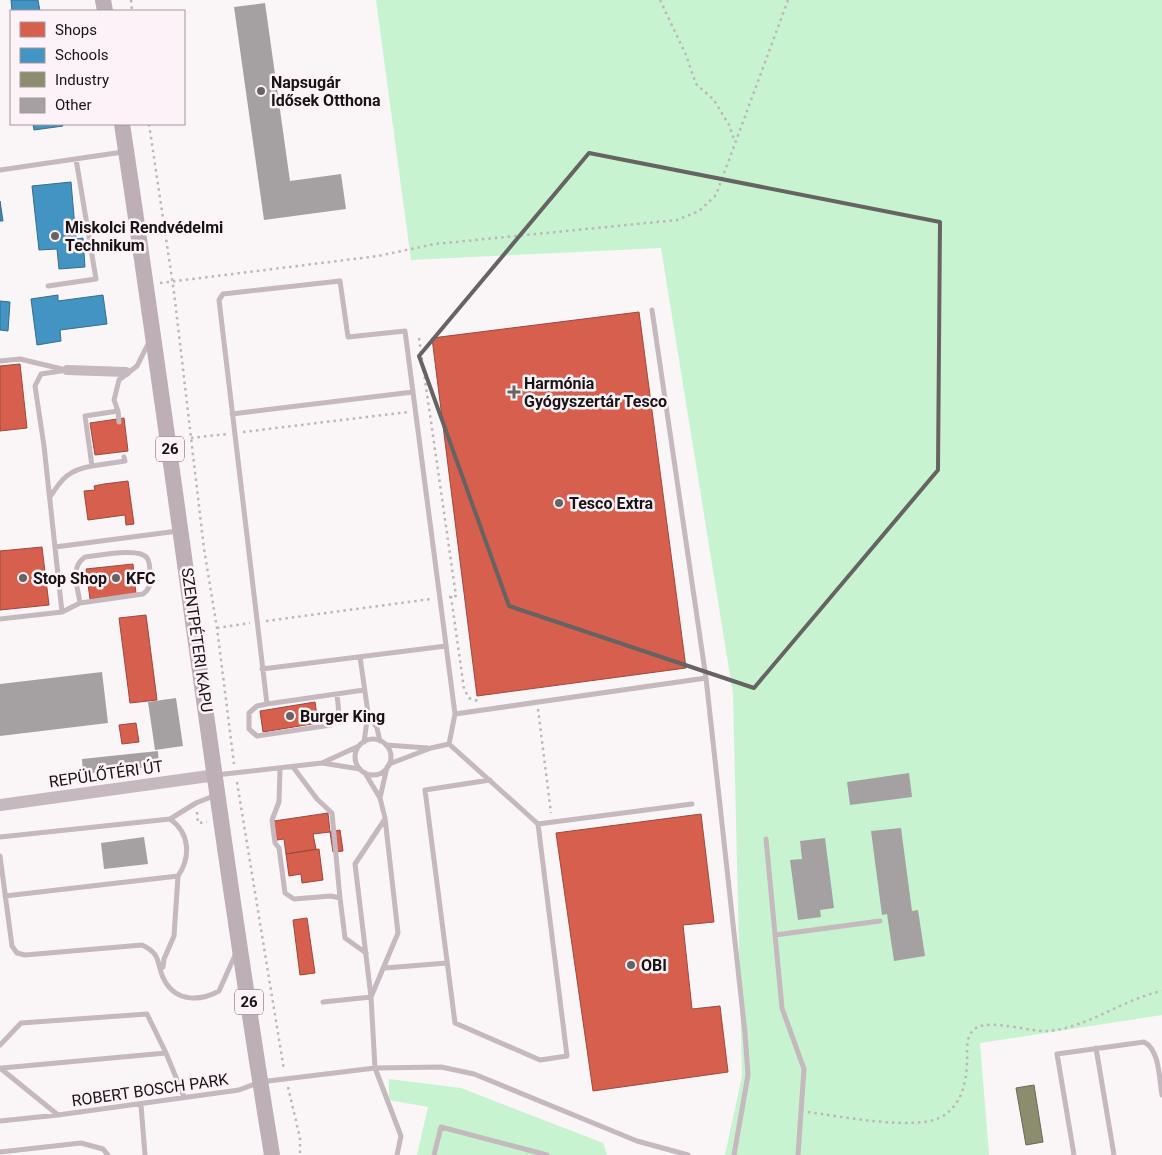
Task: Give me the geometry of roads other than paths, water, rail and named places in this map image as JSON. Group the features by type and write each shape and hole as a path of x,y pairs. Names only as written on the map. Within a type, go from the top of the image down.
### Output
{"main road":[{"name":"SZENTPÉTERI KAPU","path":"122,125 182,530 216,775 216,795 241,944 272,1155"}],"street":[{"path":"67,370 126,372"},
{"name":"REPÜLŐTÉRI ÚT","path":"0,805 216,775"}],"lane":[{"path":"0,170 126,151"},
{"path":"48,286 96,279 76,159"},
{"path":"267,704 219,296 336,280 342,284 348,337 405,331 455,714 449,744"},
{"path":"652,310 706,678 745,1033 748,1075 734,1155"},
{"path":"119,422 114,400 116,386 126,372 137,366 152,334"},
{"path":"0,361 20,359 67,370"},
{"path":"62,612 34,386 41,374 67,370"},
{"path":"232,414 413,392"},
{"path":"92,466 85,416 118,411"},
{"path":"49,498 60,480 76,468 124,460 124,457"},
{"path":"55,547 182,530"},
{"path":"0,619 62,612 80,603 143,594 148,591 151,580 148,560 145,556 134,552 85,558 80,561 75,572 80,603"},
{"path":"262,669 446,646"},
{"path":"360,657 368,713 364,742"},
{"path":"455,714 706,678"},
{"path":"337,695 338,718 331,725 257,736 249,729 249,713 256,706 364,690"},
{"path":"368,713 377,728 380,740"},
{"path":"216,775 322,763 370,739 380,740 386,744 431,748"},
{"path":"380,798 390,754 386,744"},
{"path":"365,773 375,774 388,766 431,748 449,744"},
{"path":"449,744 490,780 538,824 567,1056 540,1060 455,1023 425,790 490,780"},
{"path":"359,746 356,759 360,769 365,773 380,798 385,818 398,933 385,968 371,997"},
{"path":"322,763 360,769"},
{"path":"293,767 317,799 332,812 345,938 366,953"},
{"path":"280,769 279,802 272,820 275,843 279,848 285,893 294,900 331,896 340,898"},
{"path":"0,838 170,819 196,803 216,795"},
{"path":"538,824 692,804"},
{"path":"385,818 355,864 371,997 375,1068 401,1136 397,1155"},
{"path":"162,973 164,959 174,936 178,876 184,868 188,849 181,830 170,819"},
{"path":"766,839 782,1008 804,1069 798,1155"},
{"path":"0,856 12,946 17,953 25,955 142,945 150,949 159,959 166,983 188,999 199,999 210,996 218,991 241,944"},
{"path":"6,896 178,876"},
{"path":"775,935 880,921"},
{"path":"385,968 447,963"},
{"path":"323,1002 371,997"},
{"path":"0,1045 21,1023 147,1014 184,1097"},
{"path":"1074,1155 1057,1054 1140,1042 1147,1044 1156,1056 1162,1095"},
{"path":"1096,1048 1114,1155"},
{"path":"1,1068 166,1053"},
{"name":"ROBERT BOSCH PARK","path":"1,1068 58,1115 141,1105 238,1090 260,1082 286,1078 375,1068 441,1067 474,1074 637,1140 688,1155"},
{"path":"141,1105 145,1155"},
{"path":"0,1121 58,1115"},
{"path":"434,1155 441,1127 547,1155"},
{"path":"0,1152 81,1143 103,1149 108,1155"}],"place":[{"name":"Napsugár Idősek Otthona","path":"261,91"},
{"name":"Miskolci Rendvédelmi Technikum","path":"55,236"},
{"name":"Harmónia Gyógyszertár Tesco","path":"514,392"},
{"name":"Tesco Extra","path":"559,503"},
{"name":"Stop Shop","path":"23,578"},
{"name":"KFC","path":"116,578"},
{"name":"Burger King","path":"290,716"},
{"name":"OBI","path":"631,965"}]}
